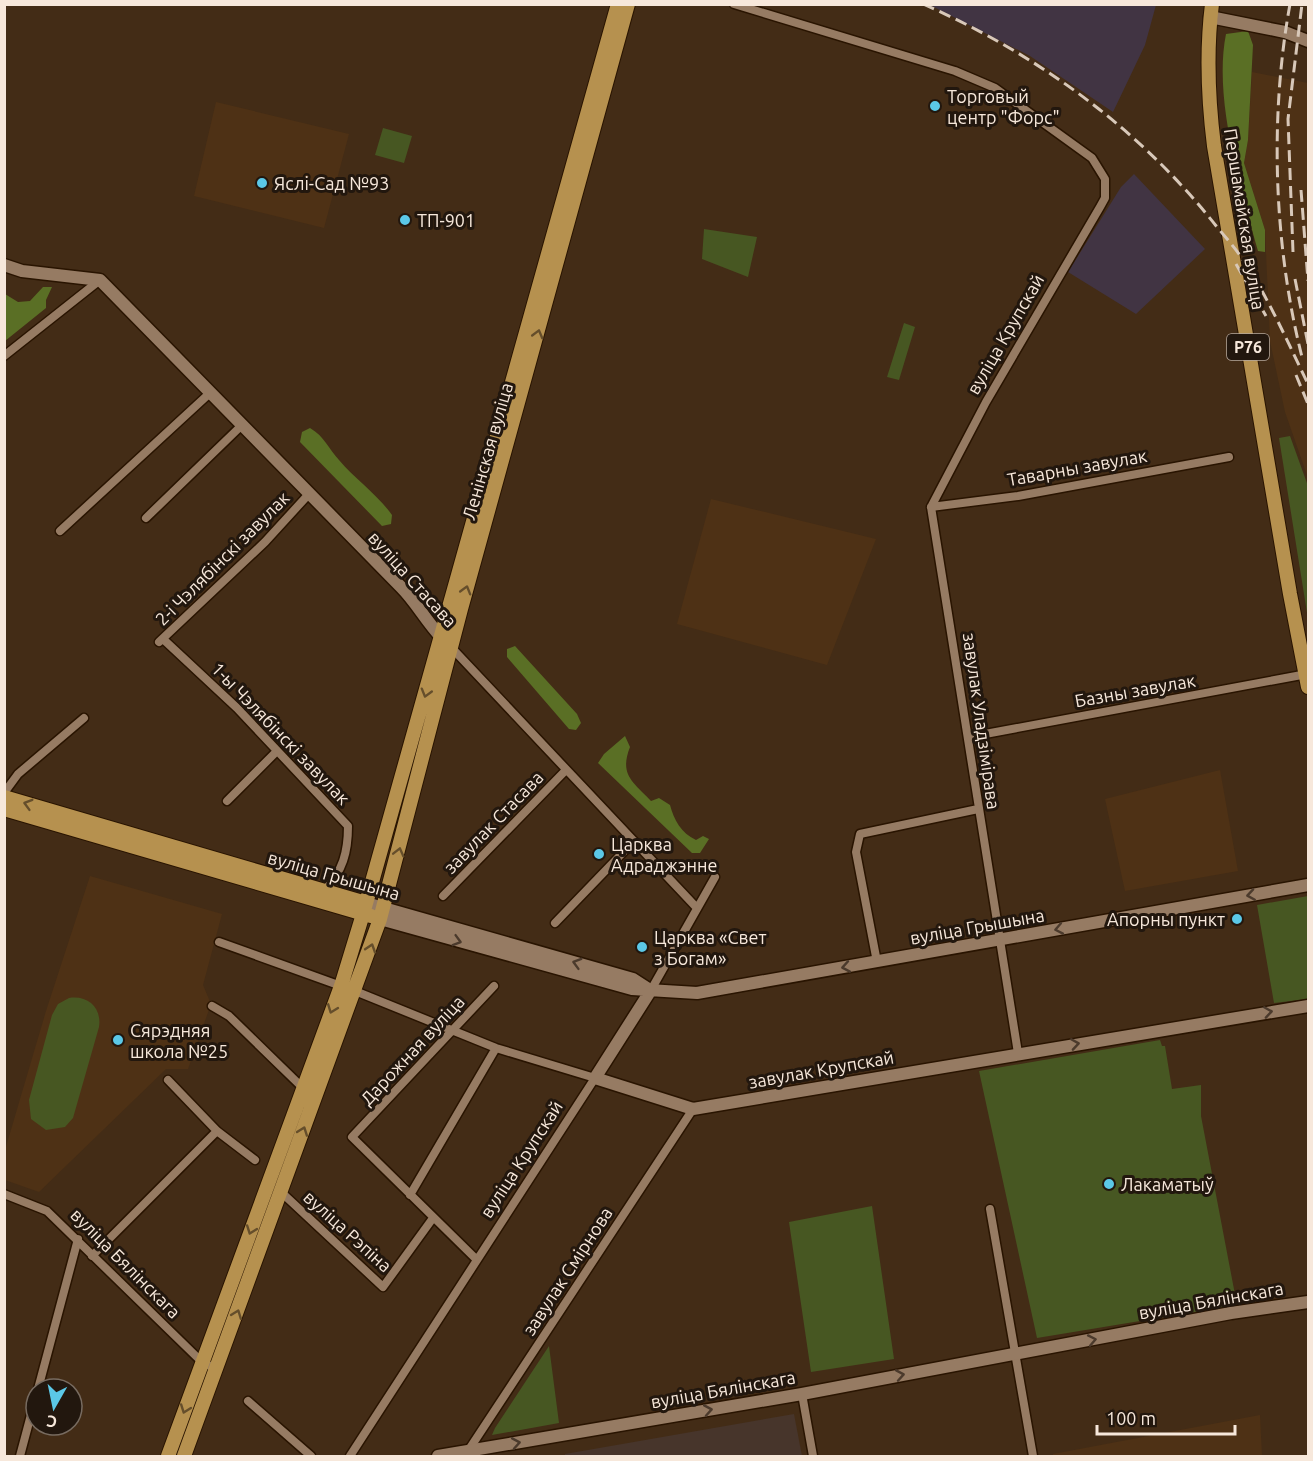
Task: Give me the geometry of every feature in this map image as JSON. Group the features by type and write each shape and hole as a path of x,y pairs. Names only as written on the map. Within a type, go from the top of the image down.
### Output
{"main road":[{"name":"Ленінская вуліца","path":"588,133 618,4"},
{"name":"Ленінская вуліца","path":"365,908 446,642 588,133 628,4"},
{"path":"1211,11 1285,32 1308,41"},
{"name":"Першамайская вуліца","path":"1211,11 1208,75 1214,146 1290,594 1308,680"},
{"path":"4,265 22,271 100,280"},
{"name":"вуліца Стасава","path":"100,280 211,392 308,495 404,590 427,622 446,642"},
{"name":"Ленінская вуліца","path":"382,914 446,642"},
{"name":"вуліца Грышына","path":"4,795 324,891 382,914 633,979 651,990 697,993 1308,885"},
{"name":"вуліца Грышына","path":"4,809 365,908"},
{"path":"168,1456 341,986 365,908"},
{"path":"184,1456 382,914"},
{"name":"вуліца Крупскай","path":"596,1078 651,990"},
{"name":"завулак Крупскай","path":"596,1078 693,1109 1308,1006"},
{"name":"вуліца Бялінскага","path":"438,1456 802,1394 1231,1313 1308,1302"}],"street":[{"name":"вуліца Крупскай","path":"734,4 955,71 995,88 1092,158 1105,179 1105,198 986,402 932,507"},
{"path":"4,356 100,280"},
{"path":"60,531 211,392"},
{"path":"146,518 241,426"},
{"name":"Таварны завулак","path":"932,507 1018,496 1229,457"},
{"name":"2-і Чэлябінскі завулак","path":"161,640 265,542 308,495"},
{"name":"завулак Уладзімірава","path":"932,507 1018,1053"},
{"name":"1-ы Чэлябінскі завулак","path":"161,640 237,708 348,826 348,849 340,870 324,891"},
{"name":"вуліца Стасава","path":"446,642 696,907"},
{"name":"Базны завулак","path":"969,737 1308,680"},
{"path":"4,795 18,774 84,718"},
{"path":"227,801 277,751"},
{"name":"завулак Стасава","path":"443,896 566,770"},
{"path":"877,962 856,852 860,834 978,809"},
{"path":"555,923 634,842"},
{"name":"вуліца Крупскай","path":"651,990 715,877"},
{"path":"219,942 341,986"},
{"name":"Дарожная вуліца","path":"410,1195 352,1137 494,986"},
{"name":"завулак Крупскай","path":"355,991 496,1048 596,1078"},
{"path":"212,1006 229,1016 303,1088"},
{"path":"477,1259 410,1195 496,1048"},
{"name":"вуліца Крупскай","path":"350,1456 596,1078"},
{"path":"168,1080 217,1131 255,1160"},
{"name":"завулак Смірнова","path":"468,1451 693,1109"},
{"path":"93,1256 217,1131"},
{"name":"вуліца Рэпіна","path":"281,1192 383,1287 433,1218"},
{"name":"вуліца Бялінскага","path":"4,1194 47,1211 202,1362 216,1369"},
{"path":"990,1209 1033,1456"},
{"path":"41,1377 78,1239"},
{"path":"802,1394 813,1456"},
{"path":"248,1401 311,1456"},
{"path":"20,1456 25,1437"}],"shaded area":[{"path":"930,5 1156,5 1145,45 1113,112 1030,56"},
{"path":"1252,72 1308,83 1308,478 1285,412 1270,341 1265,230 1244,163 1248,140"},
{"path":"216,102 349,134 324,228 194,196"},
{"path":"1134,174 1205,249 1136,314 1068,272 1121,187"},
{"path":"711,499 876,539 827,665 677,624"},
{"path":"1220,770 1238,871 1125,891 1105,799"},
{"name":"Сярэдняя школа №25","path":"90,876 222,914 203,985 211,1004 188,1069 166,1069 39,1192 5,1180 5,1150 46,1011"},
{"path":"794,1414 802,1456 565,1456 565,1454"},
{"path":"1260,1415 1262,1456 1053,1456 1053,1454"}],"green space":[{"path":"1248,31 1253,45 1248,140 1244,163 1265,230 1265,252 1258,251 1244,200 1231,143 1223,86 1226,34"},
{"path":"383,128 412,136 404,163 375,155"},
{"path":"704,229 757,237 748,277 702,259"},
{"path":"43,287 52,287 46,300 46,308 5,341 5,294 18,302 30,301"},
{"path":"904,323 915,327 899,380 887,377"},
{"path":"310,428 392,515 391,524 382,526 300,442 302,432"},
{"path":"1290,436 1308,486 1308,619 1279,438"},
{"path":"515,646 577,714 581,723 576,730 569,729 507,657 507,649"},
{"path":"625,736 630,747 626,765 630,777 651,801 659,798 670,805 676,821 686,834 696,840 703,836 709,839 700,853 692,853 598,763 604,754"},
{"path":"1308,896 1308,999 1274,1003 1257,905"},
{"path":"69,998 82,999 92,1004 98,1014 99,1027 73,1118 65,1127 46,1130 31,1119 29,1100 52,1015 58,1004"},
{"name":"Лакаматыў","path":"1160,1040 1162,1046 1165,1046 1172,1089 1201,1085 1201,1116 1237,1305 1037,1338 979,1071"},
{"path":"872,1206 894,1359 811,1372 789,1222"},
{"path":"549,1346 559,1423 492,1435 495,1428"}],"railway":[{"path":"923,4 1006,46 1046,71 1084,98 1155,158 1187,191 1242,258 1271,307 1308,384"},
{"path":"1290,4 1279,93 1278,184 1286,274 1303,361"},
{"path":"1293,252 1288,119 1302,4"},
{"path":"1301,190 1308,281"},
{"path":"1236,264 1266,316"},
{"path":"1295,279 1308,344"},
{"path":"1296,375 1308,404"}],"place":[{"name":"Торговый центр \"Форс\"","path":"935,106"},
{"name":"Яслі-Сад №93","path":"262,183"},
{"name":"ТП-901","path":"405,220"},
{"name":"Царква Адраджэнне","path":"599,854"},
{"name":"Апорны пункт","path":"1237,919"},
{"name":"Царква «Свет з Богам»","path":"642,947"},
{"name":"Сярэдняя школа №25","path":"118,1040"},
{"name":"Лакаматыў","path":"1109,1184"}]}
